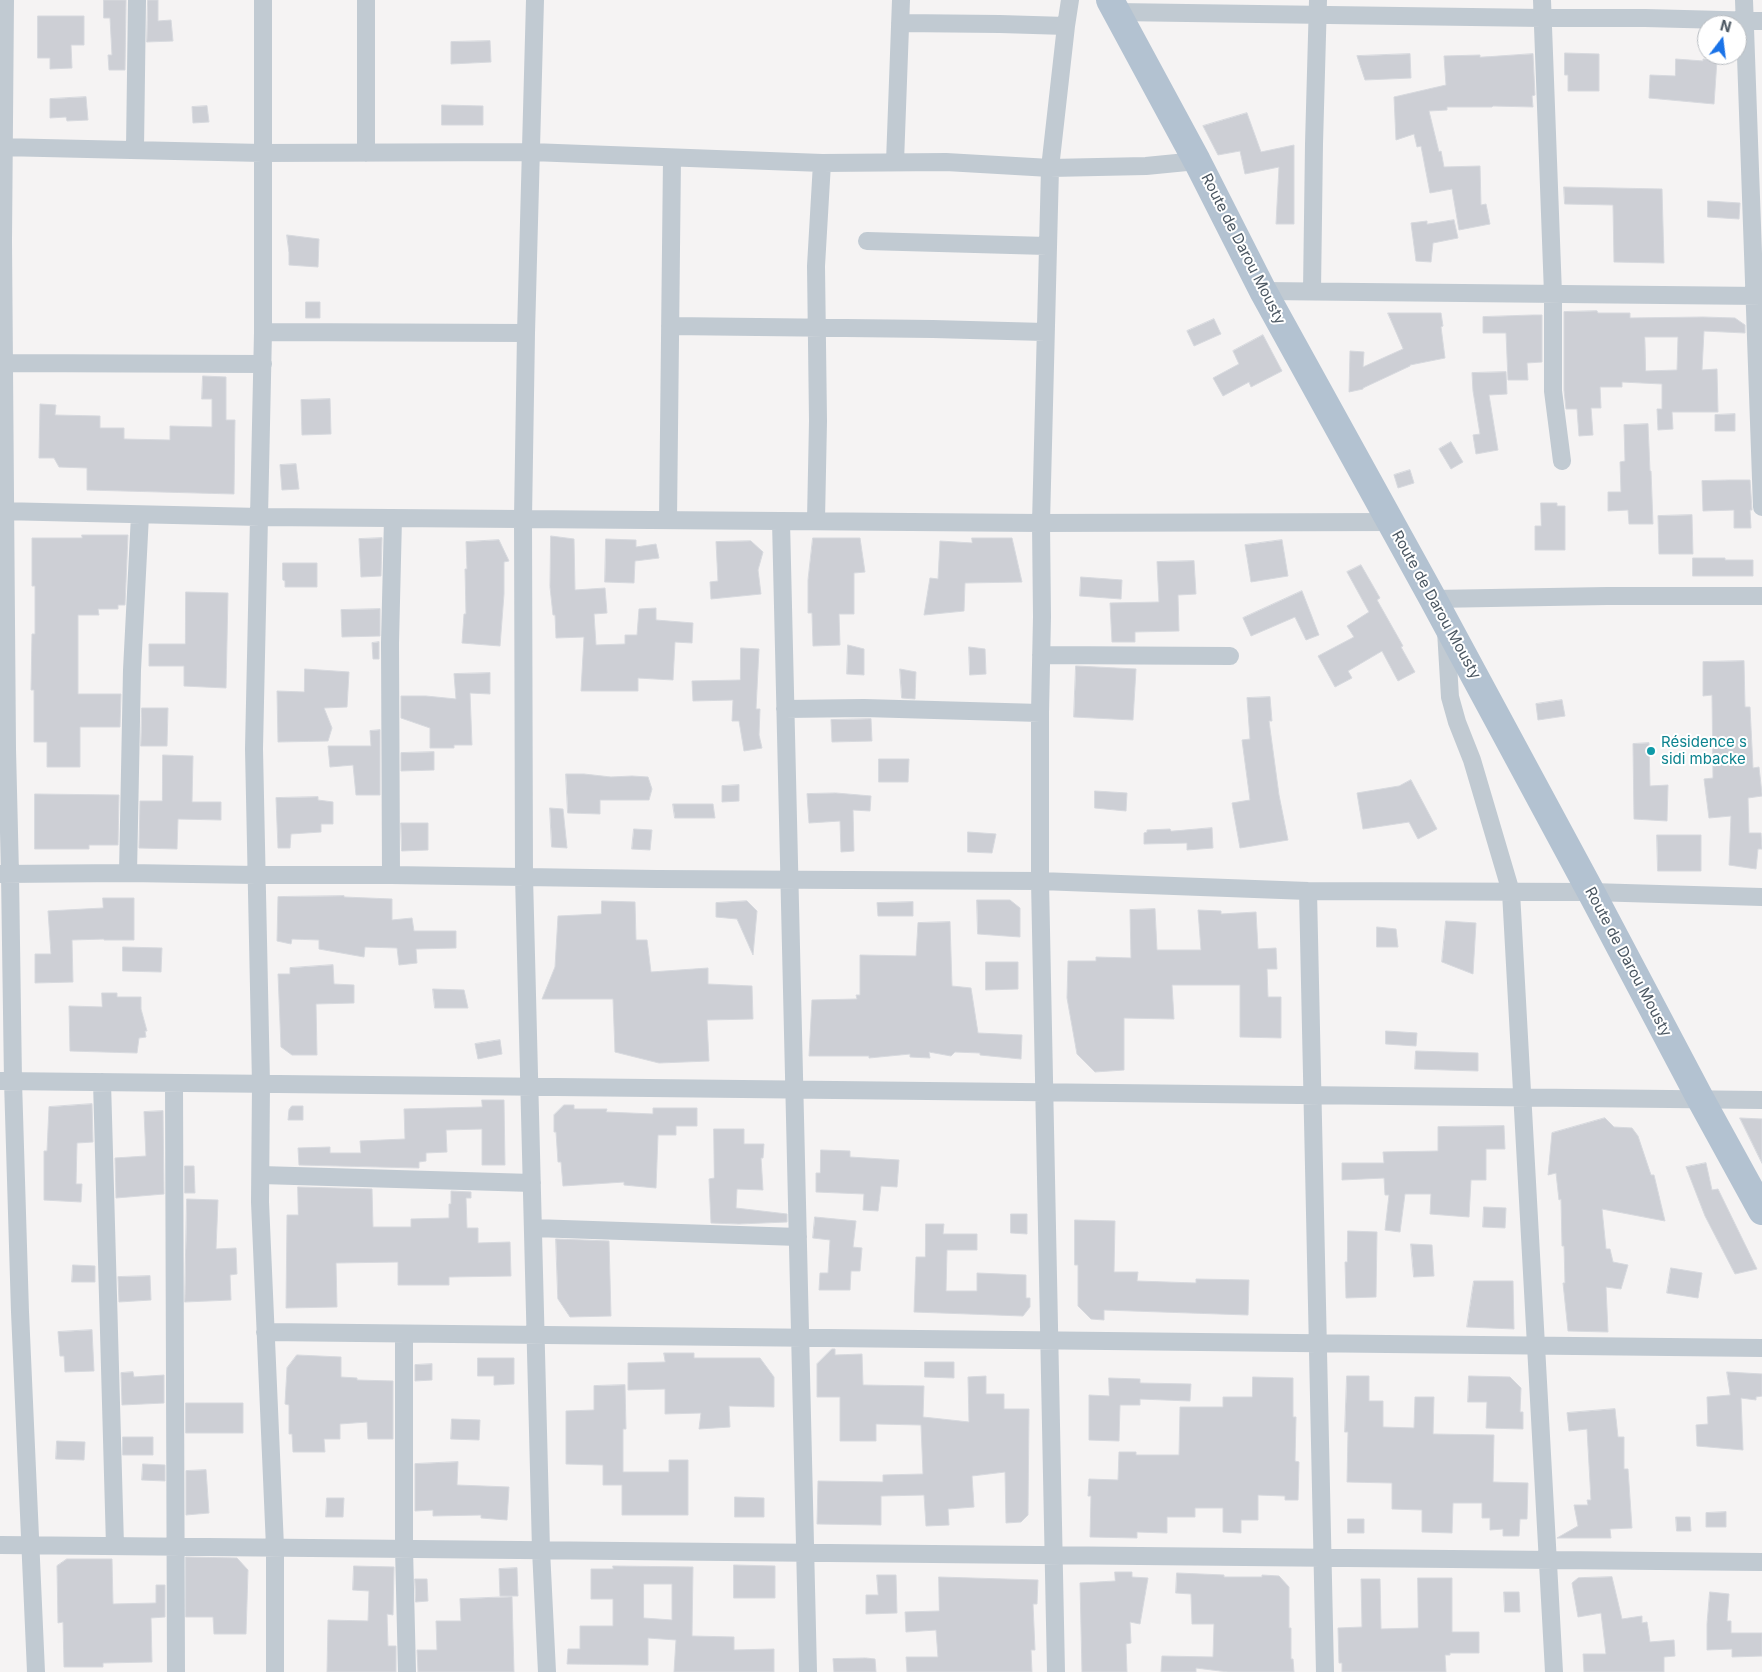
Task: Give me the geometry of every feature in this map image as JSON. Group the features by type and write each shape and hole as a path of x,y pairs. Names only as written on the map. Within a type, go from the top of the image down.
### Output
{"main road":[{"name":"Route de Darou Mousty","path":"1113,6 1197,161 1263,291 1433,599 1762,1211"}],"street":[{"path":"5,0 2,147 2,511 7,749 5,874 6,1081 20,1302 36,1672"},
{"path":"135,150 137,0"},
{"path":"263,0 263,364 255,637 254,748 261,1084 260,1175 275,1547 274,1672"},
{"path":"366,0 366,152"},
{"path":"535,0 523,518 524,876 541,1550 547,1672"},
{"path":"895,162 900,0"},
{"path":"1056,1672 1052,1555 1040,881 1041,523 1050,168 1070,0"},
{"path":"1542,0 1553,294 1553,391 1562,461"},
{"path":"1744,0 1753,21 1762,507"},
{"path":"1113,6 1318,7 1542,18 1753,21"},
{"path":"1312,291 1318,7"},
{"path":"900,23 1066,26"},
{"path":"2,147 262,153 532,152 822,163 946,162 1050,168 1146,166 1197,161"},
{"path":"668,520 672,158"},
{"path":"816,520 816,266 822,163"},
{"path":"867,241 1047,246"},
{"path":"1263,291 1758,296"},
{"path":"670,326 1045,332"},
{"path":"263,332 526,333"},
{"path":"2,363 263,364"},
{"path":"2,511 260,517 1041,523 1391,522"},
{"path":"128,873 132,670 140,515"},
{"path":"390,874 390,642 393,518"},
{"path":"781,521 808,1672"},
{"path":"1433,599 1762,596"},
{"path":"1446,623 1450,697 1457,722 1472,760 1511,892 1554,1672"},
{"path":"1041,655 1230,656"},
{"path":"785,709 864,708 1040,713"},
{"path":"5,874 390,874 789,880 1040,881 1308,891 1591,892 1762,896"},
{"path":"1308,891 1325,1672"},
{"path":"6,1081 1762,1100"},
{"path":"102,1082 115,1546"},
{"path":"174,1082 176,1672"},
{"path":"260,1175 532,1183"},
{"path":"534,1228 798,1237"},
{"path":"265,1332 1762,1348"},
{"path":"404,1334 404,1548 407,1672"},
{"path":"0,1545 1762,1562"}],"building":[{"path":"104,0 126,0 125,70 109,70 108,55 112,55 110,18 104,18"},
{"path":"148,0 158,0 158,21 171,20 173,41 147,42"},
{"path":"38,16 84,16 84,45 71,45 72,68 50,69 50,58 38,58"},
{"path":"490,41 491,62 451,64 451,42"},
{"path":"1565,53 1599,54 1599,91 1568,91 1568,75 1565,75"},
{"path":"1410,54 1411,78 1365,80 1357,56"},
{"path":"1533,54 1535,95 1532,96 1533,107 1447,107 1447,110 1429,111 1444,167 1480,166 1481,205 1486,204 1490,224 1459,230 1452,189 1430,193 1421,146 1417,147 1414,134 1396,140 1394,97 1446,85 1444,56 1480,55 1480,57"},
{"path":"1676,59 1697,61 1697,65 1717,65 1714,104 1649,98 1650,75 1675,76"},
{"path":"86,97 88,120 67,121 66,117 50,118 50,99"},
{"path":"442,105 483,106 483,125 442,125"},
{"path":"207,106 209,122 193,123 192,107"},
{"path":"1247,113 1261,152 1294,145 1294,224 1276,224 1279,167 1245,174 1240,151 1218,155 1203,126"},
{"path":"1564,187 1662,189 1664,263 1614,262 1613,205 1565,204"},
{"path":"1708,201 1740,203 1739,219 1708,217"},
{"path":"1454,220 1458,238 1433,243 1431,262 1416,261 1411,223 1427,221 1427,224"},
{"path":"287,235 319,239 318,267 289,265"},
{"path":"306,302 320,302 320,318 306,318"},
{"path":"1564,312 1630,313 1630,318 1735,318 1745,325 1745,333 1704,331 1702,370 1717,369 1718,412 1672,412 1673,429 1658,430 1657,409 1662,409 1662,384 1622,382 1622,387 1600,387 1601,408 1591,408 1593,435 1579,436 1577,409 1566,409 1564,390","holes":["1645,337 1678,337 1677,370 1646,371"]},
{"path":"1388,313 1441,313 1445,358 1410,365 1363,389 1349,392 1350,351 1364,352 1363,367 1403,349"},
{"path":"1542,315 1542,362 1527,363 1528,380 1508,380 1506,333 1483,333 1483,317"},
{"path":"1214,319 1221,334 1194,346 1187,331"},
{"path":"1263,335 1282,371 1251,387 1249,382 1223,396 1213,378 1239,364 1233,351"},
{"path":"1506,372 1507,394 1489,395 1498,450 1476,454 1473,435 1480,434 1472,373"},
{"path":"203,376 226,377 226,420 235,420 234,494 87,490 87,468 59,467 54,458 39,458 40,404 56,405 55,415 100,416 100,428 124,428 124,439 170,440 170,426 212,427 212,399 202,399"},
{"path":"330,399 331,434 302,435 301,400"},
{"path":"1735,414 1735,431 1715,431 1715,415"},
{"path":"1648,424 1653,524 1629,524 1628,510 1608,511 1608,492 1621,492 1620,462 1625,461 1624,425"},
{"path":"1451,442 1463,462 1451,469 1439,449"},
{"path":"296,464 299,489 282,490 280,465"},
{"path":"1410,470 1414,483 1398,488 1394,475"},
{"path":"1750,480 1751,528 1734,528 1734,510 1703,511 1702,481"},
{"path":"1541,503 1557,503 1557,506 1565,506 1565,550 1535,550 1535,526 1541,526"},
{"path":"1692,515 1693,554 1659,554 1658,516"},
{"path":"82,535 128,535 125,605 118,605 118,609 98,609 99,615 78,615 78,694 121,694 120,727 80,727 80,767 47,767 47,742 34,742 34,690 31,690 32,634 35,634 35,586 32,586 32,538 82,538"},
{"path":"551,536 574,539 575,590 605,588 607,613 594,614 596,645 625,644 625,635 637,635 639,609 656,608 656,620 693,623 692,643 675,642 673,680 638,678 638,691 581,691 584,637 556,638 555,615 553,615 550,587"},
{"path":"382,538 381,576 361,577 359,539"},
{"path":"813,538 860,538 865,572 854,573 854,614 839,614 840,645 813,646 812,613 808,613 808,580"},
{"path":"972,538 1012,538 1022,582 965,583 964,611 924,615 930,578 938,579 940,541 972,543"},
{"path":"606,539 636,540 636,547 656,544 659,558 635,561 634,583 605,582"},
{"path":"499,540 509,561 504,562 504,594 500,646 462,643 464,614 466,614 466,542"},
{"path":"1282,540 1288,576 1251,582 1245,545"},
{"path":"751,541 763,552 758,570 761,594 711,599 710,582 718,581 716,542"},
{"path":"1693,558 1753,560 1753,576 1693,576"},
{"path":"1194,561 1196,594 1178,595 1179,631 1135,632 1135,642 1112,642 1110,603 1159,602 1157,562"},
{"path":"283,563 317,563 317,587 285,587"},
{"path":"1361,565 1380,598 1377,600 1403,646 1401,647 1415,672 1398,681 1382,651 1348,671 1352,678 1335,687 1318,656 1354,637 1347,626 1369,612 1347,572"},
{"path":"1081,577 1122,580 1121,599 1080,596"},
{"path":"1302,591 1319,635 1306,640 1295,617 1251,636 1243,618"},
{"path":"186,592 228,593 226,688 184,686 184,666 149,666 149,644 185,644"},
{"path":"380,609 380,636 342,637 341,610"},
{"path":"379,642 379,659 373,659 372,643"},
{"path":"848,645 864,649 864,675 847,674"},
{"path":"969,647 985,649 986,674 970,675"},
{"path":"741,648 759,649 756,709 760,709 759,735 762,748 744,751 739,721 732,721 733,700 693,701 692,681 740,680"},
{"path":"1744,661 1745,707 1750,707 1753,768 1759,767 1762,794 1762,796 1748,798 1749,833 1761,833 1762,849 1758,849 1756,869 1729,865 1731,816 1709,818 1704,779 1713,778 1712,695 1703,696 1703,662"},
{"path":"1076,666 1136,669 1133,720 1074,717"},
{"path":"305,669 349,672 347,707 324,708 332,728 328,741 278,742 277,691 304,692"},
{"path":"900,669 916,672 915,699 902,698"},
{"path":"490,673 490,694 470,693 472,745 454,745 454,748 430,748 430,728 401,718 401,696 456,699 454,674"},
{"path":"1270,697 1272,721 1269,721 1279,795 1288,840 1240,848 1232,803 1250,800 1242,740 1250,739 1247,698"},
{"path":"1562,700 1565,716 1538,720 1536,704"},
{"path":"142,708 168,708 167,746 141,746"},
{"path":"871,719 872,741 832,742 831,720"},
{"path":"380,730 380,795 356,795 353,765 330,767 328,746 371,746 370,731"},
{"path":"1649,743 1650,786 1668,785 1667,821 1634,819 1633,744"},
{"path":"434,752 434,770 401,771 401,753"},
{"path":"163,755 193,756 192,802 221,802 221,820 178,819 177,849 139,848 140,801 162,801"},
{"path":"879,759 909,759 908,782 879,782"},
{"path":"566,774 648,777 652,789 649,800 600,800 600,814 568,813"},
{"path":"1411,780 1437,829 1418,839 1409,822 1363,829 1357,793 1399,786"},
{"path":"739,785 739,801 722,802 722,786"},
{"path":"1095,791 1127,793 1126,811 1095,808"},
{"path":"836,793 871,796 870,811 853,810 854,851 841,852 840,821 809,823 807,794"},
{"path":"35,794 119,795 118,845 89,845 89,849 35,849"},
{"path":"318,797 318,800 333,802 333,824 321,824 321,832 291,834 290,848 278,848 276,798"},
{"path":"673,804 713,804 715,818 675,818"},
{"path":"550,808 563,809 567,848 552,847"},
{"path":"401,823 428,823 428,850 402,851"},
{"path":"1212,828 1213,848 1187,850 1187,843 1144,844 1144,833 1147,830 1170,829 1171,831"},
{"path":"634,829 652,830 650,850 632,849"},
{"path":"968,832 996,834 992,853 968,852"},
{"path":"1657,835 1701,835 1701,871 1658,871"},
{"path":"344,896 392,899 392,920 412,918 414,931 456,931 456,948 416,949 417,963 399,965 397,948 365,947 364,957 319,949 319,940 292,939 291,944 277,941 278,897"},
{"path":"103,898 134,898 134,940 72,940 73,982 35,983 35,954 51,954 48,911 103,908"},
{"path":"977,900 1010,900 1020,908 1020,937 978,934"},
{"path":"602,901 635,902 636,940 647,940 651,972 708,968 708,984 752,986 753,1019 707,1020 709,1061 659,1063 615,1052 613,999 542,999 555,967 558,916 601,914"},
{"path":"747,901 757,911 753,955 737,919 716,917 716,903"},
{"path":"913,902 913,916 878,916 877,903"},
{"path":"1155,909 1157,950 1201,950 1198,910 1221,911 1221,914 1256,912 1258,949 1276,948 1277,969 1267,969 1268,997 1281,997 1281,1038 1240,1037 1240,985 1172,985 1174,1019 1124,1018 1124,1070 1095,1072 1077,1054 1067,998 1068,961 1096,961 1096,957 1131,958 1130,910"},
{"path":"1446,921 1476,923 1473,974 1442,962"},
{"path":"950,922 952,986 971,988 978,1033 1022,1035 1021,1059 980,1055 980,1053 955,1052 951,1056 929,1052 930,1058 910,1057 910,1054 869,1058 869,1056 809,1056 812,1000 857,999 856,995 860,995 860,955 916,956 918,923"},
{"path":"1377,927 1396,929 1398,947 1377,947"},
{"path":"123,947 162,948 161,972 123,971"},
{"path":"986,962 1018,962 1018,989 986,990"},
{"path":"333,965 334,984 354,985 354,1003 316,1004 317,1055 292,1055 281,1047 278,974 290,974 290,968"},
{"path":"433,989 464,990 468,1008 435,1008"},
{"path":"102,993 117,993 117,997 141,997 141,1009 147,1031 145,1031 146,1037 139,1038 137,1053 70,1051 69,1006 102,1007"},
{"path":"1386,1031 1417,1033 1416,1046 1386,1044"},
{"path":"500,1040 502,1054 478,1059 475,1044"},
{"path":"1416,1051 1478,1053 1478,1071 1415,1069"},
{"path":"482,1100 504,1100 505,1165 482,1165 482,1129 446,1130 447,1152 426,1153 426,1161 419,1162 419,1168 299,1165 298,1148 330,1147 330,1153 361,1153 360,1141 405,1139 404,1109 482,1107"},
{"path":"92,1104 93,1142 77,1143 76,1184 82,1184 81,1202 44,1200 44,1151 47,1151 49,1107"},
{"path":"564,1105 574,1105 574,1109 607,1109 606,1112 653,1114 653,1108 697,1108 697,1126 676,1126 676,1135 658,1135 656,1188 624,1185 624,1182 563,1186 561,1162 558,1162 556,1132 554,1132 554,1115"},
{"path":"292,1106 303,1106 303,1120 288,1120 289,1110"},
{"path":"163,1111 164,1194 116,1198 115,1158 146,1156 144,1112"},
{"path":"1605,1118 1614,1127 1632,1128 1638,1136 1651,1175 1654,1175 1665,1221 1602,1209 1606,1249 1610,1249 1613,1262 1628,1265 1621,1289 1606,1287 1608,1332 1568,1331 1563,1283 1565,1283 1561,1199 1559,1200 1556,1173 1548,1175 1552,1133"},
{"path":"1740,1118 1762,1119 1762,1163"},
{"path":"1504,1126 1505,1149 1486,1149 1486,1180 1471,1180 1469,1217 1430,1214 1431,1194 1405,1194 1400,1232 1385,1230 1389,1195 1385,1195 1384,1178 1342,1180 1342,1163 1384,1163 1383,1152 1438,1151 1438,1127"},
{"path":"714,1129 744,1129 744,1144 764,1144 763,1158 761,1158 763,1190 737,1189 736,1208 787,1214 787,1222 711,1223 709,1179 714,1178"},
{"path":"821,1150 850,1151 850,1157 899,1160 897,1187 881,1186 878,1211 863,1210 864,1194 816,1192 816,1173 820,1173"},
{"path":"1706,1163 1712,1190 1718,1189 1757,1269 1735,1274 1705,1216 1686,1167"},
{"path":"185,1166 194,1166 195,1193 185,1193"},
{"path":"298,1187 372,1189 373,1227 411,1227 411,1219 449,1218 451,1191 471,1192 471,1198 466,1198 467,1228 478,1228 478,1243 510,1242 511,1276 449,1277 449,1285 398,1285 398,1262 336,1263 337,1307 286,1308 287,1215 298,1215"},
{"path":"187,1199 218,1200 216,1249 236,1248 237,1274 230,1275 231,1300 185,1302"},
{"path":"1484,1207 1506,1208 1505,1228 1483,1227"},
{"path":"1011,1214 1027,1214 1027,1234 1011,1233"},
{"path":"815,1217 856,1221 853,1247 862,1248 860,1271 851,1271 850,1290 819,1290 820,1273 828,1273 830,1240 813,1238"},
{"path":"1075,1220 1115,1221 1114,1272 1138,1272 1137,1281 1196,1283 1196,1279 1249,1280 1248,1315 1104,1310 1104,1320 1091,1319 1078,1306 1078,1265 1075,1265"},
{"path":"926,1224 944,1224 943,1234 977,1234 977,1250 947,1250 946,1291 977,1291 977,1273 1026,1275 1026,1298 1030,1298 1030,1307 1023,1316 914,1312 916,1257 925,1257"},
{"path":"1348,1231 1377,1232 1376,1297 1346,1298 1345,1262 1347,1262"},
{"path":"556,1239 609,1241 611,1316 570,1317 558,1299"},
{"path":"1411,1244 1432,1245 1434,1276 1414,1277"},
{"path":"73,1265 95,1266 95,1282 72,1282"},
{"path":"1671,1268 1702,1273 1698,1298 1667,1293"},
{"path":"150,1276 151,1300 119,1302 118,1277"},
{"path":"1474,1281 1513,1281 1514,1329 1467,1327"},
{"path":"92,1330 94,1371 65,1372 64,1356 60,1356 58,1332"},
{"path":"832,1349 835,1349 835,1355 862,1354 863,1385 924,1386 923,1417 969,1422 968,1377 986,1376 986,1394 1004,1394 1004,1409 1029,1409 1028,1515 1021,1522 1006,1523 1005,1472 972,1476 974,1507 948,1509 949,1525 926,1526 924,1495 881,1496 881,1525 817,1524 818,1481 883,1482 883,1475 923,1474 921,1425 876,1424 876,1441 840,1441 840,1397 817,1397 817,1364"},
{"path":"664,1353 694,1353 694,1358 760,1358 774,1377 774,1407 729,1406 730,1427 699,1429 701,1413 665,1414 665,1389 628,1390 628,1363 665,1362"},
{"path":"297,1355 341,1357 341,1377 357,1378 357,1380 393,1381 393,1439 368,1439 367,1422 340,1424 340,1439 324,1439 325,1452 293,1452 292,1434 289,1434 289,1405 285,1404 287,1368"},
{"path":"478,1358 514,1358 514,1384 494,1385 494,1376 478,1376"},
{"path":"925,1362 954,1362 954,1378 925,1377"},
{"path":"432,1364 432,1380 415,1381 415,1365"},
{"path":"133,1372 134,1377 164,1375 164,1403 122,1405 121,1373"},
{"path":"1727,1372 1762,1374 1762,1396 1756,1397 1756,1400 1741,1398 1743,1450 1697,1446 1696,1425 1708,1424 1707,1397 1730,1395"},
{"path":"1347,1376 1369,1376 1369,1401 1383,1401 1383,1427 1414,1428 1415,1397 1434,1397 1433,1434 1494,1435 1493,1482 1528,1483 1527,1519 1520,1519 1519,1536 1503,1536 1503,1529 1490,1530 1490,1518 1482,1518 1482,1503 1453,1503 1452,1533 1422,1532 1422,1510 1392,1509 1392,1483 1347,1482 1348,1432 1345,1432"},
{"path":"1469,1376 1510,1377 1521,1388 1520,1412 1523,1412 1523,1429 1486,1428 1487,1402 1468,1402"},
{"path":"1253,1377 1293,1378 1293,1417 1296,1417 1295,1461 1299,1462 1298,1500 1285,1500 1285,1496 1258,1495 1258,1520 1241,1520 1241,1533 1223,1532 1223,1508 1195,1508 1195,1517 1167,1517 1167,1533 1137,1532 1137,1538 1090,1537 1091,1496 1088,1496 1089,1479 1118,1480 1119,1452 1136,1452 1136,1455 1179,1455 1180,1407 1223,1407 1223,1397 1252,1397"},
{"path":"1109,1378 1140,1379 1140,1383 1191,1384 1190,1401 1140,1399 1140,1405 1120,1405 1119,1441 1089,1440 1089,1395 1109,1396"},
{"path":"625,1385 626,1429 623,1429 623,1472 669,1472 669,1460 688,1460 688,1515 622,1515 622,1485 603,1485 603,1465 566,1464 566,1411 594,1410 594,1386"},
{"path":"186,1403 243,1403 243,1433 186,1433"},
{"path":"1615,1409 1618,1437 1624,1437 1624,1469 1628,1469 1632,1528 1610,1529 1611,1538 1557,1538 1578,1526 1574,1505 1588,1505 1587,1500 1591,1500 1587,1429 1569,1431 1567,1413"},
{"path":"452,1419 480,1420 479,1440 451,1439"},
{"path":"123,1437 153,1437 153,1455 123,1455"},
{"path":"57,1441 85,1442 84,1460 56,1459"},
{"path":"458,1462 457,1485 509,1487 507,1520 481,1518 481,1515 433,1516 433,1510 415,1511 415,1464"},
{"path":"143,1464 165,1465 165,1481 142,1480"},
{"path":"206,1470 209,1513 186,1515 186,1471"},
{"path":"735,1497 764,1498 764,1517 735,1517"},
{"path":"327,1498 344,1498 343,1517 326,1517"},
{"path":"1726,1512 1726,1527 1706,1527 1706,1513"},
{"path":"1676,1517 1690,1517 1691,1531 1677,1531"},
{"path":"1348,1519 1364,1519 1364,1533 1348,1533"},
{"path":"186,1557 237,1558 248,1570 246,1634 214,1634 213,1617 186,1617"},
{"path":"67,1559 112,1559 113,1604 156,1603 156,1585 165,1585 165,1617 151,1618 152,1662 103,1663 103,1667 64,1667 63,1622 58,1623 57,1566"},
{"path":"734,1565 775,1566 775,1598 734,1598"},
{"path":"354,1566 394,1567 393,1615 387,1614 388,1646 396,1646 396,1672 327,1672 328,1620 368,1621 369,1591 353,1590"},
{"path":"613,1566 693,1567 692,1636 734,1637 734,1650 774,1649 774,1672 674,1672 676,1640 648,1638 648,1665 567,1664 568,1649 580,1649 580,1626 613,1626 613,1599 591,1599 591,1569 613,1569","holes":["644,1584 672,1584 672,1620 644,1618"]},
{"path":"517,1568 518,1596 500,1596 499,1569"},
{"path":"1115,1572 1132,1572 1132,1577 1148,1578 1140,1624 1130,1622 1131,1643 1126,1644 1127,1672 1082,1672 1080,1583 1115,1581"},
{"path":"1177,1573 1224,1575 1224,1577 1279,1576 1289,1587 1289,1628 1291,1628 1291,1659 1293,1659 1294,1672 1228,1672 1196,1668 1196,1672 1161,1672 1162,1656 1213,1657 1214,1624 1192,1624 1191,1594 1176,1593"},
{"path":"877,1575 896,1575 897,1613 866,1614 866,1595 878,1595"},
{"path":"939,1577 1038,1580 1037,1604 1033,1604 1035,1650 1031,1650 1032,1672 907,1672 906,1657 938,1657 936,1630 906,1632 905,1612 939,1611"},
{"path":"1612,1577 1622,1619 1642,1616 1642,1623 1647,1622 1650,1642 1674,1640 1675,1656 1664,1657 1664,1672 1584,1672 1583,1654 1606,1654 1601,1613 1578,1617 1572,1583 1578,1578"},
{"path":"1418,1578 1452,1578 1452,1632 1479,1632 1479,1653 1450,1653 1450,1655 1445,1655 1446,1672 1342,1672 1342,1663 1339,1663 1338,1628 1362,1627 1361,1579 1380,1579 1381,1629 1418,1628"},
{"path":"415,1579 427,1579 428,1601 416,1602"},
{"path":"1504,1592 1519,1592 1520,1612 1505,1612"},
{"path":"1710,1592 1729,1594 1727,1621 1731,1621 1731,1633 1762,1633 1762,1656 1732,1657 1732,1649 1707,1650"},
{"path":"512,1597 514,1672 418,1672 417,1650 437,1650 436,1621 461,1621 460,1599"},
{"path":"833,1659 875,1659 876,1672 834,1672"}],"place":[{"name":"Résidence s sidi mbacke","path":"1651,751"}]}
